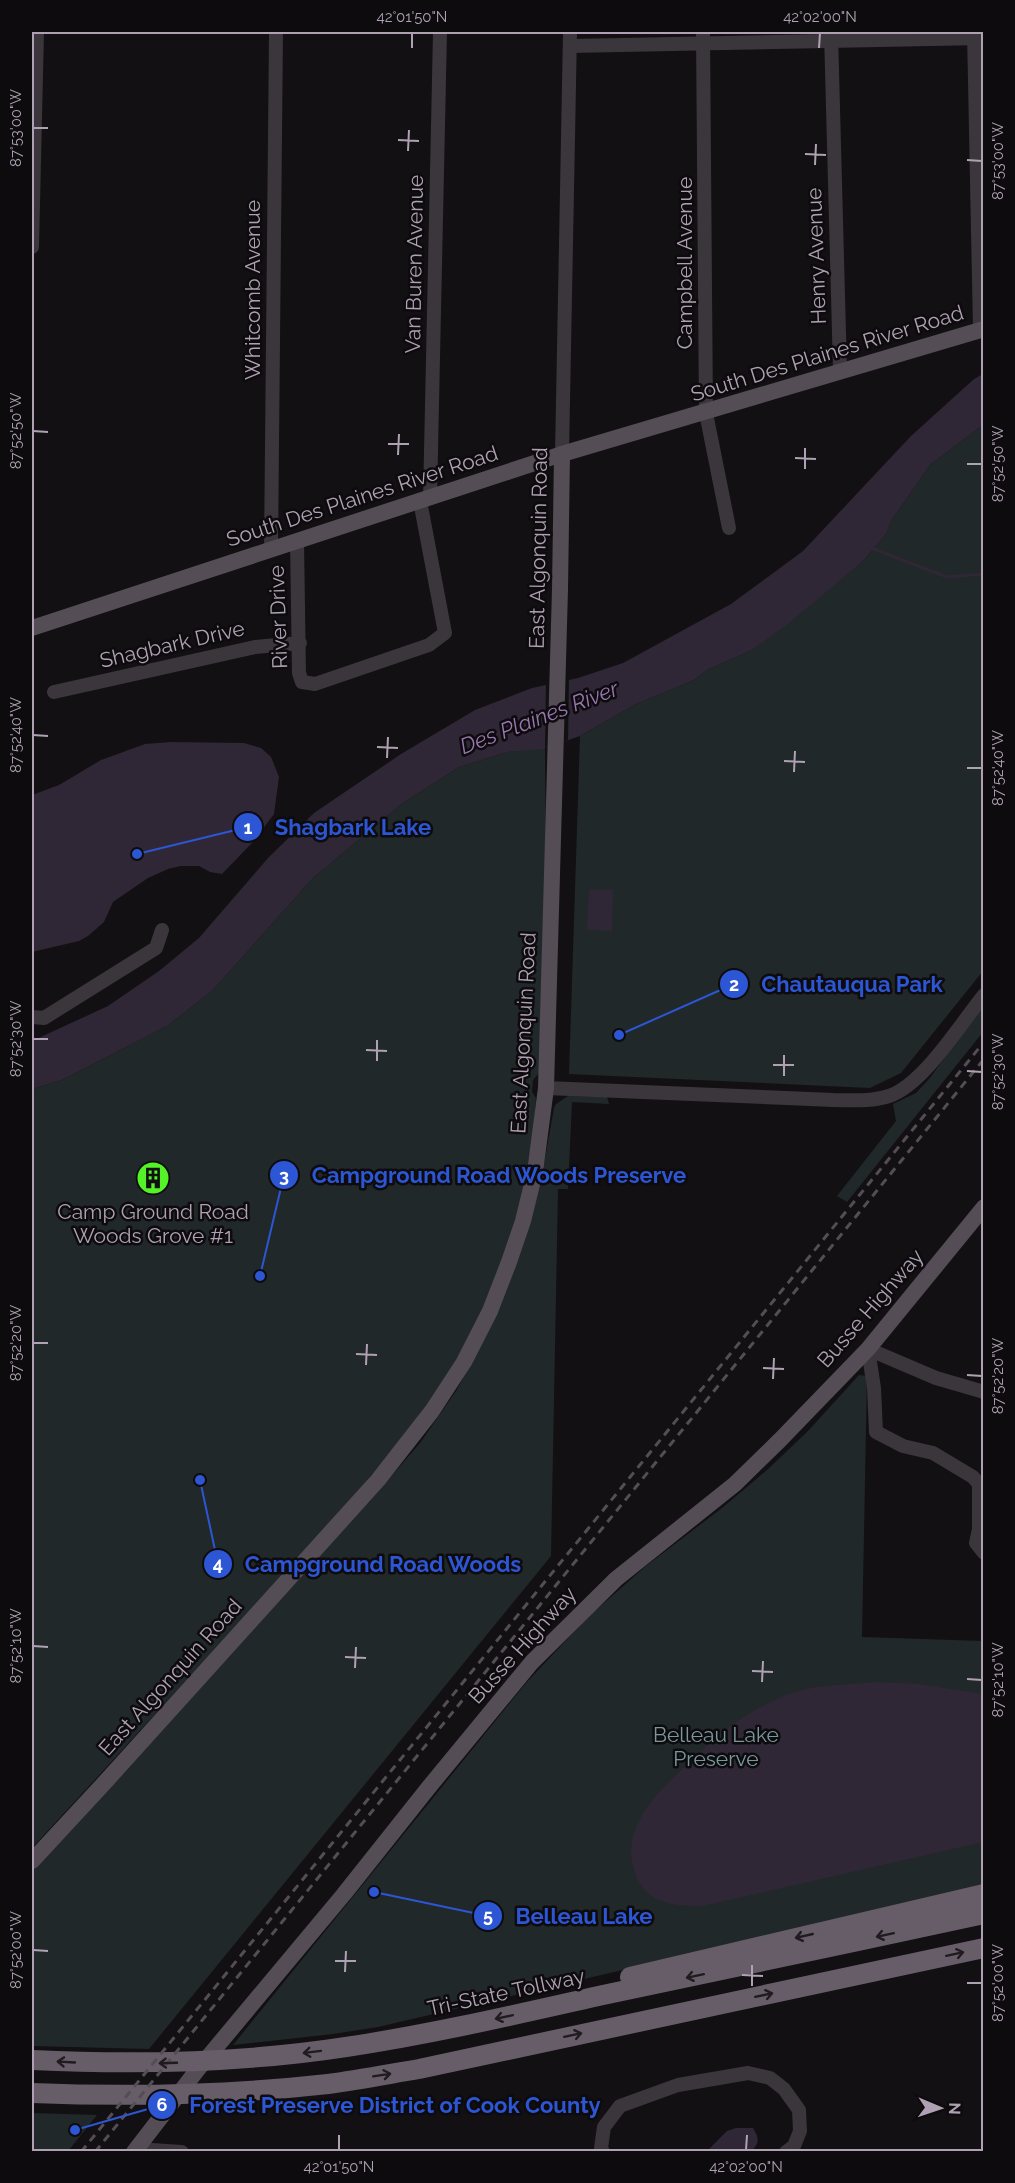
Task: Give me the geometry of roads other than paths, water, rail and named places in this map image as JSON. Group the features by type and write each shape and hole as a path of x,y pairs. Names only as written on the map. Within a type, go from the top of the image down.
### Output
{"highway":[{"path":"556,2006 602,1983 984,1894"},
{"name":"Tri-State Tollway","path":"32,2060 101,2064 182,2063 268,2057 358,2045 443,2030 984,1914"},
{"path":"32,2093 152,2095 241,2091 330,2083 419,2069 984,1948"}],"main road":[{"name":"South Des Plaines River Road","path":"32,628 562,454 982,330"},
{"name":"East Algonquin Road","path":"32,1861 378,1480 432,1411 472,1346 490,1311 509,1262 523,1221 535,1172 546,1088 562,454"},
{"name":"Busse Highway","path":"135,2150 198,2069 344,1894 532,1662 616,1579 735,1485 868,1349 984,1207"}],"street":[{"path":"32,247 37,32"},
{"name":"Whitcomb Avenue","path":"271,549 276,32"},
{"name":"Van Buren Avenue","path":"440,32 425,499 445,633"},
{"path":"570,39 978,36 982,330"},
{"name":"Campbell Avenue","path":"704,37 706,413 729,528"},
{"name":"Henry Avenue","path":"831,37 840,371"},
{"name":"East Algonquin Road","path":"562,454 570,39"},
{"name":"River Drive","path":"297,541 299,673 302,682 315,684 429,645 445,633"},
{"name":"Shagbark Drive","path":"54,692 255,647 300,643"},
{"path":"32,1017 44,1018 156,948 162,930"},
{"path":"546,1088 861,1101 888,1097 919,1076 984,995"},
{"path":"868,1349 936,1378 984,1392"},
{"path":"868,1349 874,1388 876,1432 903,1446 933,1453 973,1476 979,1484 979,1529 976,1543 984,1553"},
{"path":"603,2151 601,2148 604,2127 620,2106 678,2085 748,2073 770,2078 784,2089 799,2110 800,2131 794,2146 786,2151"},
{"path":"135,2150 182,2151"}],"water":[{"name":"Des Plaines River","path":"983,374 983,425 930,465 891,521 886,534 863,561 789,623 752,650 707,670 694,680 636,704 580,736 543,749 508,752 459,767 403,803 313,878 212,991 167,1026 62,1080 32,1089 32,1041 108,1006 159,971 199,938 268,858 314,813 401,754 475,710 532,688 578,678 623,663 731,604 803,551 911,436 974,379"},
{"path":"244,743 261,748 271,757 279,777 274,814 253,842 222,874 210,872 199,866 168,869 148,878 113,902 104,922 88,936 79,941 32,952 32,795 59,785 101,760 145,744"},
{"path":"589,890 613,890 612,931 587,930"},
{"path":"877,1682 918,1684 983,1694 983,1842 703,1906 671,1904 653,1897 646,1891 635,1873 631,1857 632,1841 637,1827 653,1799 710,1743 743,1717 790,1693 827,1686"},
{"path":"736,2128 753,2128 758,2140 752,2151 707,2151 727,2131"}],"waterway":[{"path":"871,548 947,577 984,574"}],"railway":[{"path":"81,2152 984,1042"},
{"path":"95,2152 984,1059"}],"place":[{"name":"Shagbark Lake","path":"137,854"},
{"name":"Chautauqua Park","path":"619,1035"},
{"name":"Camp Ground Road Woods Grove #1","path":"153,1178"},
{"name":"Campground Road Woods Preserve","path":"260,1276"},
{"name":"Campground Road Woods","path":"200,1480"},
{"name":"Belleau Lake","path":"374,1892"},
{"name":"Forest Preserve District of Cook County","path":"75,2130"}],"park label":[{"name":"Belleau Lake Preserve","path":"716,1746"}]}
